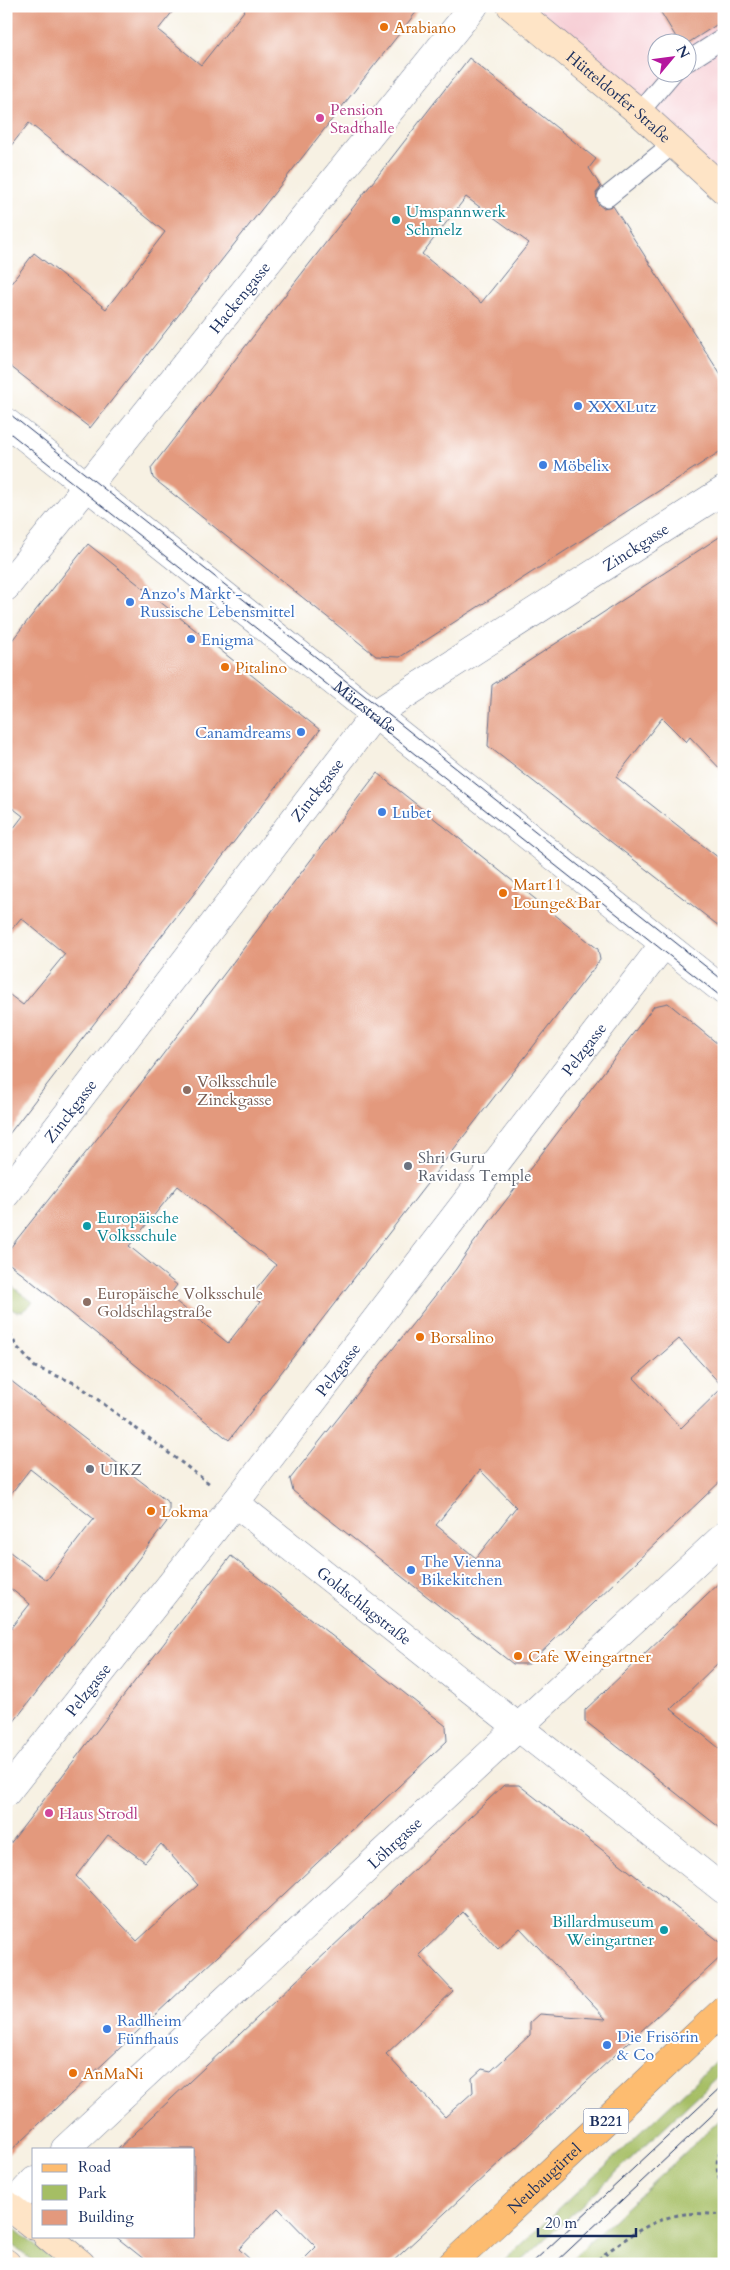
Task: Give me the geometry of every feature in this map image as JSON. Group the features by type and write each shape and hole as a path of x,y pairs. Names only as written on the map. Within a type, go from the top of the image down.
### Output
{"main road":[{"name":"Hütteldorfer Straße","path":"511,6 640,112 724,190"},
{"name":"Neubaugürtel","path":"452,2264 724,2010"},
{"path":"8,2205 32,2224"},
{"path":"49,2238 81,2264"}],"street":[{"name":"Hackengasse","path":"6,587 474,6"},
{"name":"Märzstraße","path":"6,422 724,991"},
{"name":"Zinckgasse","path":"6,1194 375,714 724,490"},
{"name":"Pelzgasse","path":"6,1793 235,1503 664,944"},
{"name":"Goldschlagstraße","path":"235,1503 724,1890"},
{"name":"Löhrgasse","path":"65,2148 520,1728 724,1536"},
{"path":"8,2205 32,2183"}],"lane":[{"path":"698,55 724,38"},
{"path":"640,112 665,82"},
{"path":"607,197 673,144"}],"path":[{"path":"6,1327 17,1347 35,1367 77,1384 235,1503"},
{"path":"724,2144 718,2152 716,2163 724,2193"},
{"path":"592,2264 627,2237 651,2224 682,2214 724,2215"}],"shaded area":[{"path":"511,6 724,6 724,190"}],"green space":[{"path":"6,1282 33,1302 23,1311 17,1312 6,1306"},
{"path":"724,2054 724,2071 519,2264 501,2264"},
{"path":"724,2116 724,2264 566,2264"},
{"path":"6,2222 58,2264 36,2264 6,2240"}],"building":[{"path":"6,6 177,6 158,30 201,65 248,6 421,6 90,428 6,363 6,290 34,253 106,309 165,232 29,123 6,152"},
{"path":"657,6 724,6 724,20 698,37 698,32 673,32"},
{"name":"XXXLutz","path":"469,58 596,159 589,168 601,187 596,193 598,204 603,208 613,206 724,380 724,449 400,657 376,656 153,478 151,468","holes":["466,197 529,243 481,303 422,254"]},
{"path":"724,534 724,773 690,737 686,742 662,718 616,777 724,862 724,930 488,746 492,685"},
{"path":"88,544 320,730 6,1138 6,992 23,1005 65,954 21,918 6,936 6,838 23,816 6,803 6,648"},
{"path":"377,773 598,949 600,960 229,1440 6,1261 6,1253 135,1091","holes":["178,1186 276,1265 251,1296 260,1302 228,1343 169,1296 177,1285 129,1246"]},
{"path":"668,1003 724,1049 724,1478 529,1664 513,1664 293,1491 290,1479 456,1269 472,1245 654,1006","holes":["679,1339 723,1387 681,1428 634,1378","480,1470 516,1507 476,1558 436,1525"]},
{"path":"6,1377 169,1503 169,1519 6,1732 6,1634 30,1604 6,1585 6,1549 47,1580 94,1519 30,1469 6,1500"},
{"path":"231,1556 446,1726 447,1741 6,2155 6,1849","holes":["108,1835 145,1862 161,1844 198,1885 137,1941 76,1876"]},
{"path":"724,1578 724,1657 671,1709 724,1752 724,1831 585,1721 585,1710"},
{"path":"504,1785 519,1785 724,1945 724,1954 390,2264 299,2264 316,2247 278,2208 239,2249 255,2264 150,2264 118,2238 195,2238 195,2148 119,2148","holes":["463,1912 498,1949 520,1928 606,2019 540,2014 530,2023 530,2035 491,2071 482,2069 472,2078 473,2092 445,2117 386,2054 453,1991 419,1955"]}],"tram line":[{"path":"6,411 724,981"},
{"path":"6,430 724,999"},
{"path":"531,2264 724,2084"},
{"path":"554,2264 724,2104"}],"place":[{"name":"Arabiano","path":"384,27"},
{"name":"Pension Stadthalle","path":"320,118"},
{"name":"Umspannwerk Schmelz","path":"396,220"},
{"name":"XXXLutz","path":"578,406"},
{"name":"Möbelix","path":"543,465"},
{"name":"Anzo's Markt - Russische Lebensmittel","path":"130,602"},
{"name":"Enigma","path":"191,639"},
{"name":"Pitalino","path":"225,667"},
{"name":"Canamdreams","path":"301,732"},
{"name":"Lubet","path":"382,812"},
{"name":"Mart11 Lounge&Bar","path":"503,893"},
{"name":"Volksschule Zinckgasse","path":"187,1090"},
{"name":"Shri Guru Ravidass Temple","path":"408,1166"},
{"name":"Europäische Volksschule","path":"87,1226"},
{"name":"Europäische Volksschule Goldschlagstraße","path":"87,1302"},
{"name":"Borsalino","path":"420,1337"},
{"name":"UIKZ","path":"90,1469"},
{"name":"Lokma","path":"151,1511"},
{"name":"The Vienna Bikekitchen","path":"411,1570"},
{"name":"Cafe Weingartner","path":"518,1656"},
{"name":"Haus Strodl","path":"49,1813"},
{"name":"Billardmuseum Weingartner","path":"664,1930"},
{"name":"Radlheim Fünfhaus","path":"107,2029"},
{"name":"Die Frisörin & Co","path":"607,2045"},
{"name":"AnMaNi","path":"73,2073"}]}
